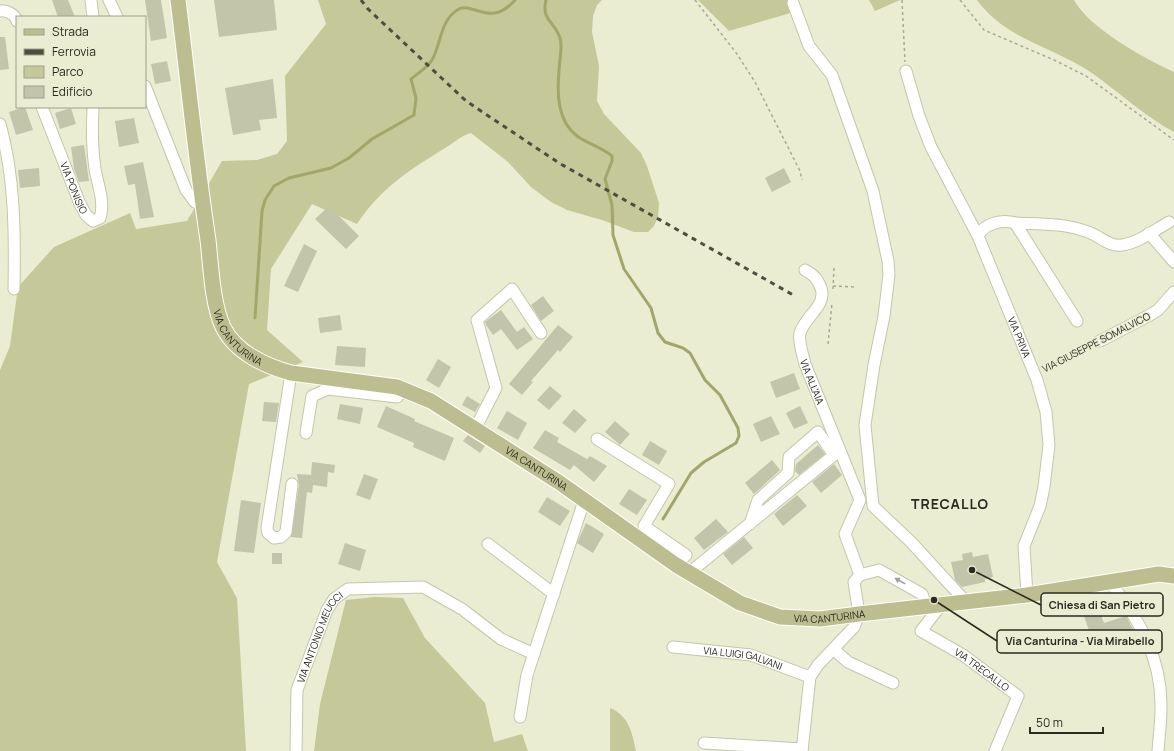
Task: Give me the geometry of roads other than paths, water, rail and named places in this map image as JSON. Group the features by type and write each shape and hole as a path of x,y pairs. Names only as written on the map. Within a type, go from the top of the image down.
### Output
{"main road":[{"name":"VIA CANTURINA","path":"178,0 216,302 223,327 236,345 255,359 274,369 291,373 397,387 431,401 560,483 676,565 740,603 780,617 820,619 1027,595 1159,574 1174,576"}],"street":[{"path":"91,0 93,16"},
{"path":"110,0 117,16"},
{"path":"793,3 809,46 832,75 872,192 888,261 889,275 884,316 874,365 865,425 873,506 911,542 966,602"},
{"name":"VIA PRIVA","path":"906,71 919,116 931,147 978,236 1034,374 1046,412 1050,445 1048,462 1040,506 1024,546 1027,595"},
{"path":"146,89 186,190 195,202 203,206"},
{"name":"VIA PONISIO","path":"42,108 80,204 86,215 93,221 100,218 103,209 95,169 92,126 93,108"},
{"path":"0,124 4,138 12,196 15,245 14,289"},
{"path":"978,236 993,223 1001,221 1064,226 1089,232 1112,244 1121,246 1168,222"},
{"path":"1015,223 1077,321"},
{"path":"1149,233 1174,262"},
{"name":"VIA ALL'AIA","path":"805,270 817,277 823,294 822,299 806,321 800,334 805,364 860,500 845,534 860,575"},
{"path":"475,429 496,388 477,320 512,289 541,333"},
{"name":"VIA GIUSEPPE SOMALVICO","path":"1100,341 1158,310 1174,292"},
{"path":"291,373 267,528 268,533 274,538 281,537 286,532 292,484"},
{"path":"306,433 312,396 328,389 397,396 404,390"},
{"path":"689,573 750,524 834,455 818,432 789,457 788,473 758,500 750,524"},
{"path":"597,440 669,484 644,526 686,555 676,565"},
{"path":"520,717 527,675 584,501"},
{"path":"488,544 554,594"},
{"path":"704,742 802,750 810,677 833,649 854,627 859,614 854,582 860,575 879,570 922,594 934,606"},
{"path":"1109,581 1131,609 1149,641 1159,674 1161,708 1158,751"},
{"name":"VIA ANTONIO MEUCCI","path":"296,751 297,690 328,610 334,599 348,589 423,587 462,608 501,639 534,654"},
{"name":"VIA TRECALLO","path":"934,606 921,631 963,655 1018,696 995,751"},
{"name":"VIA LUIGI GALVANI","path":"673,647 751,655 810,677"},
{"path":"833,649 848,662 893,684"}],"waterway":[{"path":"255,318 262,211 265,200 274,186 289,178 331,168 349,158 372,139 414,115 416,98 411,79 425,68 432,60 444,26 453,13 464,8 490,13 498,12 506,8 515,0"},
{"path":"546,0 545,12 558,33 561,41 558,88 560,106 565,123 577,136 612,156 612,161 605,179 612,205 613,235 624,269 651,308 658,333 665,342 683,348 690,353 705,380 720,395 738,428 739,436 736,443 704,462 691,473 663,519"}],"railway":[{"path":"361,0 368,9 466,101 559,163 795,296"}],"place":[{"name":"Chiesa di San Pietro","path":"972,570"},
{"name":"Via Canturina - Via Mirabello","path":"934,600"}],"district":[{"name":"TRECALLO","path":"950,503"}]}
